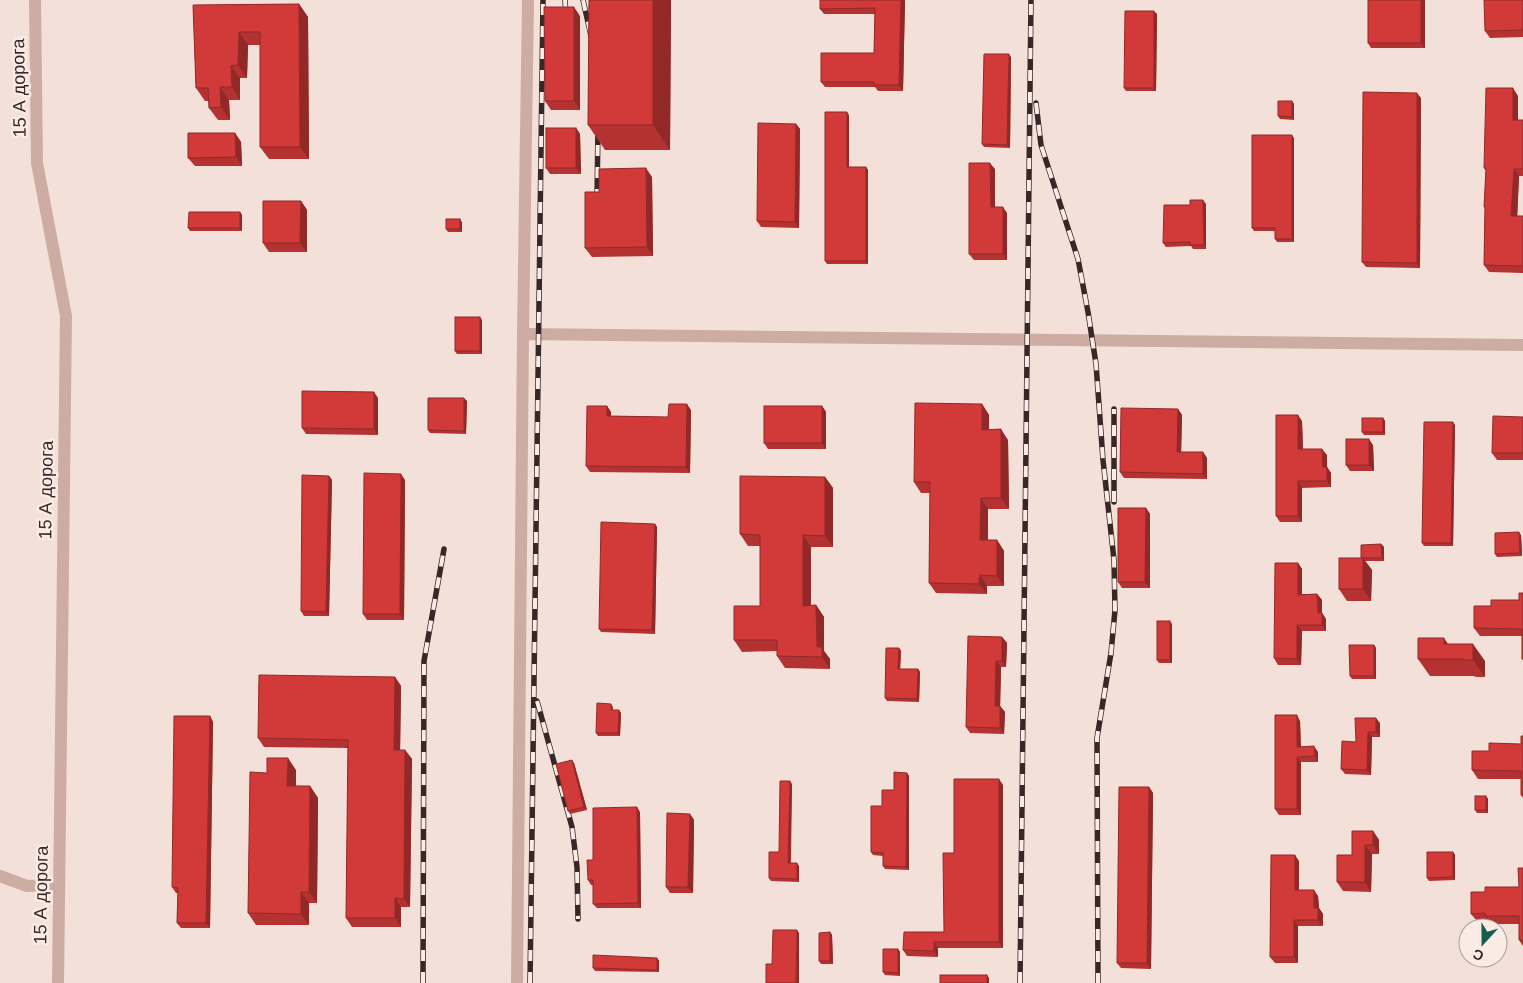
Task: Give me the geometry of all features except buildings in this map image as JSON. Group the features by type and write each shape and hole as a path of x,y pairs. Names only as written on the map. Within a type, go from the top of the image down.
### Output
{"street":[{"name":"15 А дорога","path":"35,0 37,162 66,316 58,983"},
{"path":"517,983 528,0"},
{"path":"523,334 1523,345"},
{"path":"0,876 27,886 59,885"}],"railway":[{"path":"530,983 543,0"},
{"path":"565,0 566,16"},
{"path":"583,0 591,36"},
{"path":"1020,983 1031,0"},
{"path":"1036,103 1041,145 1078,259 1088,312 1096,364 1103,460 1114,560 1115,610 1111,653 1097,738 1098,983"},
{"path":"597,200 598,125"},
{"path":"1114,409 1114,502"},
{"path":"423,983 424,661 444,549"},
{"path":"537,701 572,827 577,867 578,919"}]}
